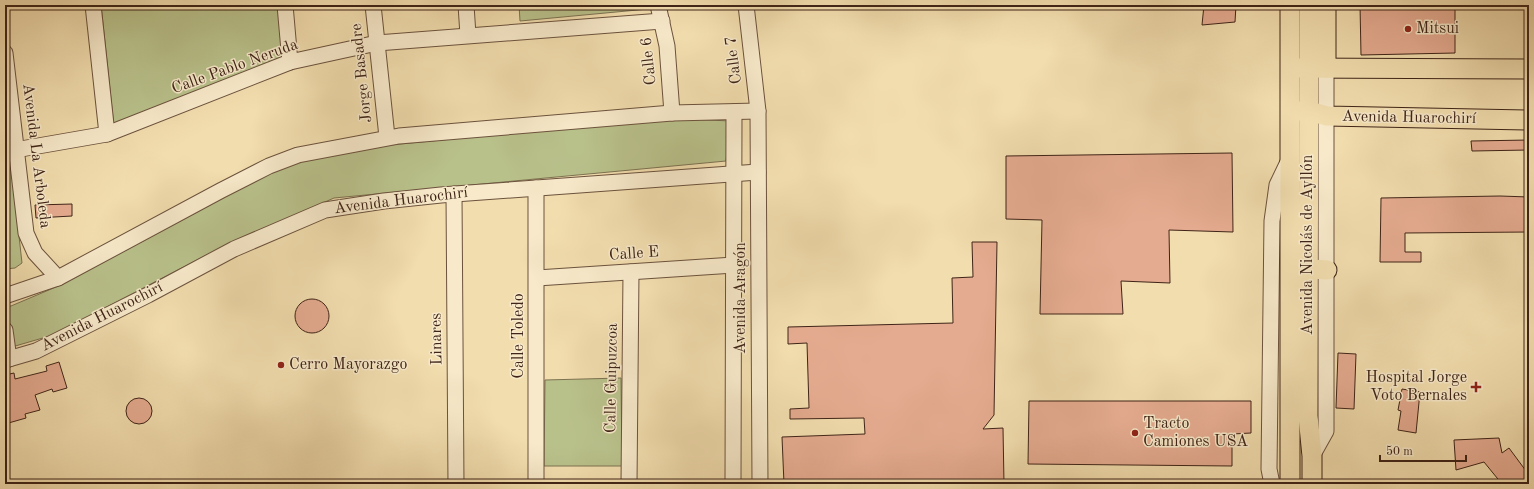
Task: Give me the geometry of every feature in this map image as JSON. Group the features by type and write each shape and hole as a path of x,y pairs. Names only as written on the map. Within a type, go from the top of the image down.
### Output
{"main road":[{"name":"Avenida Nicolás de Ayllón","path":"1290,5 1308,68"},
{"name":"Avenida Nicolás de Ayllón","path":"1290,484 1299,268 1309,111 1309,5"},
{"name":"Avenida Nicolás de Ayllón","path":"1312,484 1312,456 1308,416 1299,268 1289,158 1290,112 1308,68 1326,5"},
{"path":"1308,68 1529,69"},
{"name":"Avenida Huarochirí","path":"1290,112 1309,111 1327,116 1529,120"},
{"path":"1299,268 1327,270"}],"street":[{"path":"93,5 107,134"},
{"path":"285,5 290,62"},
{"name":"Jorge Basadre","path":"373,5 387,138"},
{"path":"466,5 468,35"},
{"name":"Calle 6","path":"658,5 667,46 672,114"},
{"name":"Calle 7","path":"746,5 758,111"},
{"name":"Calle Pablo Neruda","path":"15,150 107,134 290,62 377,43 662,21"},
{"name":"Avenida La Arboleda","path":"5,53 15,150 26,233 35,253 58,278"},
{"name":"Avenida Nicolás de Ayllón","path":"1308,68 1327,116 1326,431 1312,456"},
{"path":"5,296 58,278 269,166 305,153 387,138 672,114 758,111"},
{"name":"Avenida Aragón","path":"758,111 760,484"},
{"name":"Avenida Aragón","path":"733,484 734,112"},
{"name":"Avenida Nicolás de Ayllón","path":"1272,484 1269,469 1272,221 1277,185 1289,158"},
{"name":"Avenida Huarochirí","path":"7,359 36,351 148,295 234,248 325,210 384,201 454,194 758,172"},
{"name":"Calle Toledo","path":"536,188 536,484"},
{"name":"Linares","path":"454,194 456,484"},
{"name":"Calle E","path":"537,278 734,265"},
{"name":"Calle Guipuzcoa","path":"628,484 631,272"},
{"path":"5,330 7,359"}],"green space":[{"path":"101,5 278,5 282,57 114,127"},
{"path":"519,5 647,5 648,9 520,21"},
{"path":"5,111 22,263 15,268 5,269"},
{"path":"669,118 730,121 726,161 334,198 220,248 53,335 5,349 5,307 11,306 63,284 279,168 303,159 390,145"},
{"path":"621,378 622,466 544,466 545,380"}],"building":[{"path":"1204,5 1236,5 1235,22 1202,25"},
{"name":"Mitsui","path":"1360,5 1455,5 1455,53 1361,55"},
{"path":"1529,140 1529,150 1472,151 1471,141"},
{"path":"1232,153 1233,232 1169,230 1170,283 1121,281 1123,314 1040,314 1042,220 1006,219 1006,156"},
{"path":"1529,197 1529,232 1405,233 1405,252 1421,252 1421,262 1380,262 1381,198"},
{"path":"72,204 72,216 36,218 35,205"},
{"path":"972,242 997,242 994,415 983,429 1003,428 1004,484 784,484 782,437 865,434 864,418 790,419 790,409 809,408 807,343 788,344 788,327 953,323 952,278 973,277"},
{"path":"315,299 322,301 327,306 329,316 327,326 322,331 309,333 302,331 297,326 295,313 297,306 302,301"},
{"path":"1338,353 1356,354 1354,409 1336,408"},
{"path":"59,362 67,388 53,392 52,389 35,395 40,410 25,414 26,418 5,424 5,375 14,373 15,379 47,371 46,366"},
{"path":"1402,389 1420,392 1416,433 1398,430 1401,411 1398,410"},
{"path":"139,398 148,402 152,411 148,420 139,424 130,420 126,411 130,402"},
{"name":"Tracto Camiones USA","path":"1029,401 1251,401 1251,433 1232,434 1232,466 1028,464"},
{"path":"1499,438 1502,453 1509,448 1529,475 1518,484 1502,484 1484,462 1456,470 1454,440"}],"place":[{"name":"Mitsui","path":"1408,29"},
{"name":"Cerro Mayorazgo","path":"281,365"},
{"name":"Hospital Jorge Voto Bernales","path":"1476,387"},
{"name":"Tracto Camiones USA","path":"1135,433"}]}
